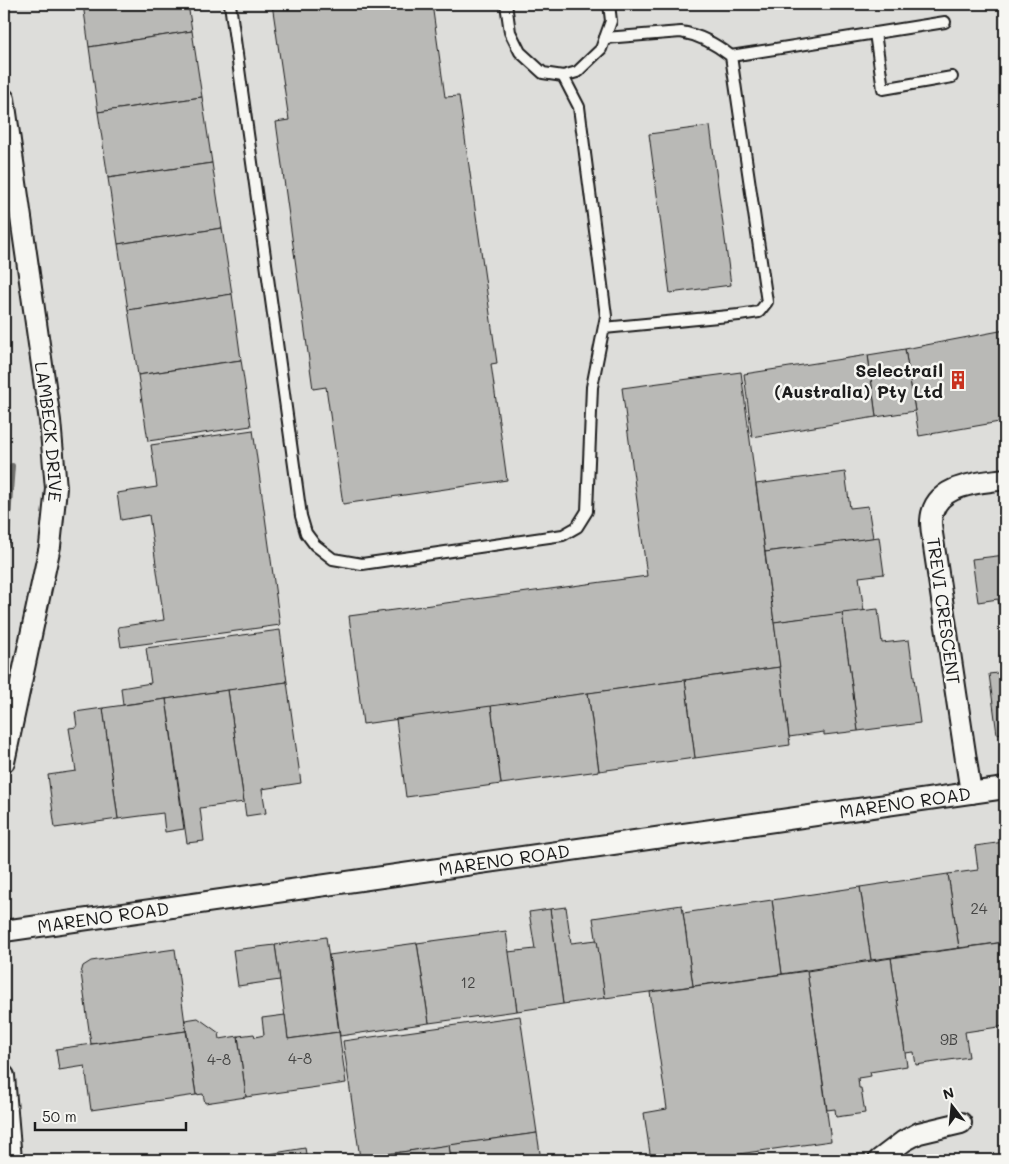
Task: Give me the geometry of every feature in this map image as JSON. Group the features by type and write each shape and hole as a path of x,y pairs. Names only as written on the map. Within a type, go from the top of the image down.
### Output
{"street":[{"name":"LAMBECK DRIVE","path":"4,99 51,430 56,488 50,546 10,696 4,762"},
{"name":"TREVI CRESCENT","path":"971,793 931,519 937,503 949,491 969,484 1005,479"},
{"name":"MARENO ROAD","path":"4,931 1005,788"},
{"path":"4,1076 11,1160"},
{"path":"879,1160 904,1140 919,1133 961,1123"}],"lane":[{"path":"230,4 301,516 306,533 314,545 333,559 362,564 563,534 577,527 588,511 592,387 606,316 579,107 563,76"},
{"path":"506,4 510,32 520,52 543,72 563,76 577,72 601,49 611,21 610,4"},
{"path":"731,56 944,22"},
{"path":"604,328 758,312 767,302 731,56 722,49 691,34 680,32 605,38"},
{"path":"875,33 883,89 952,77"}],"shaded area":[{"path":"4,4 1005,4 1005,1160 4,1160"}],"building":[{"path":"83,4 188,4 192,31 89,47"},
{"path":"272,4 432,4 445,97 459,96 497,363 491,364 507,480 343,504 326,387 313,389 276,122 289,120"},
{"path":"192,31 202,97 98,112 89,47"},
{"path":"202,97 212,163 108,178 98,112"},
{"path":"710,126 731,285 670,293 649,134"},
{"path":"212,163 222,228 118,244 108,178"},
{"path":"222,228 232,294 128,310 118,244"},
{"path":"232,294 241,360 138,375 128,310"},
{"name":"Selectrail (Australia) Pty Ltd","path":"1005,330 1005,421 919,436 905,349"},
{"name":"Selectrail (Australia) Pty Ltd","path":"905,349 915,411 876,417 868,355"},
{"path":"868,355 876,417 752,437 744,374"},
{"path":"241,360 251,426 148,441 138,375"},
{"path":"741,372 780,667 363,724 349,616 647,576 622,388"},
{"path":"253,430 280,625 121,647 118,627 164,620 149,515 121,520 117,493 157,487 151,445"},
{"path":"845,472 850,508 868,506 873,538 765,552 756,484"},
{"path":"879,537 884,574 859,577 864,611 774,622 765,552"},
{"path":"1005,555 1005,635 1003,636 998,599 978,602 972,559"},
{"path":"878,609 882,643 909,640 920,723 858,731 842,613"},
{"path":"842,613 858,731 824,735 824,732 789,737 774,622"},
{"path":"280,630 287,682 123,705 121,688 151,683 146,648"},
{"path":"780,667 790,745 695,758 685,680"},
{"path":"1005,672 1005,732 997,734 989,674"},
{"path":"685,680 695,758 599,771 588,693"},
{"path":"287,682 301,783 262,789 266,813 246,816 228,690"},
{"path":"228,690 244,802 200,808 204,841 187,843 166,699"},
{"path":"588,693 599,771 501,784 491,706"},
{"path":"166,699 184,829 165,832 163,813 118,819 103,708"},
{"path":"491,706 501,784 406,797 396,719"},
{"path":"103,708 118,819 55,828 48,775 76,771 69,728 77,727 75,712"},
{"path":"1004,842 1005,942 959,948 948,874 978,870 975,846"},
{"path":"948,874 959,948 871,960 860,887"},
{"path":"860,887 871,960 782,974 772,900"},
{"path":"772,900 782,974 693,986 683,913"},
{"path":"682,905 693,986 605,998 593,918"},
{"path":"566,907 571,943 597,940 605,998 563,1004 550,909"},
{"path":"550,909 563,1004 517,1011 508,952 535,949 529,912"},
{"path":"506,931 517,1011 429,1023 417,943"},
{"path":"326,937 339,1032 288,1039 275,945"},
{"path":"1005,942 1005,1026 965,1032 969,1057 916,1065 914,1052 905,1053 891,958"},
{"path":"417,943 429,1023 340,1036 329,955"},
{"path":"275,945 280,980 238,986 233,950"},
{"path":"175,949 186,1031 91,1044 81,973 83,966 91,961"},
{"path":"891,958 907,1066 870,1072 871,1076 858,1078 865,1113 836,1117 835,1109 827,1110 807,971"},
{"path":"807,971 831,1141 696,1160 651,1160 644,1113 667,1109 650,992"},
{"path":"285,1015 288,1039 339,1032 346,1083 246,1097 238,1036 254,1034 255,1037 264,1035 262,1018"},
{"path":"520,1016 537,1133 360,1158 343,1041"},
{"path":"198,1018 219,1033 220,1039 238,1036 246,1097 205,1103 203,1094 196,1095 185,1020"},
{"path":"186,1031 196,1095 91,1110 85,1066 59,1070 56,1049"},
{"path":"537,1133 541,1160 451,1160 449,1145"},
{"path":"449,1145 451,1160 361,1160 360,1158"},
{"path":"305,1148 307,1160 233,1160"}],"waterway":[{"path":"4,549 6,544 12,466"}],"place":[{"name":"Selectrail (Australia) Pty Ltd","path":"958,380"}]}
